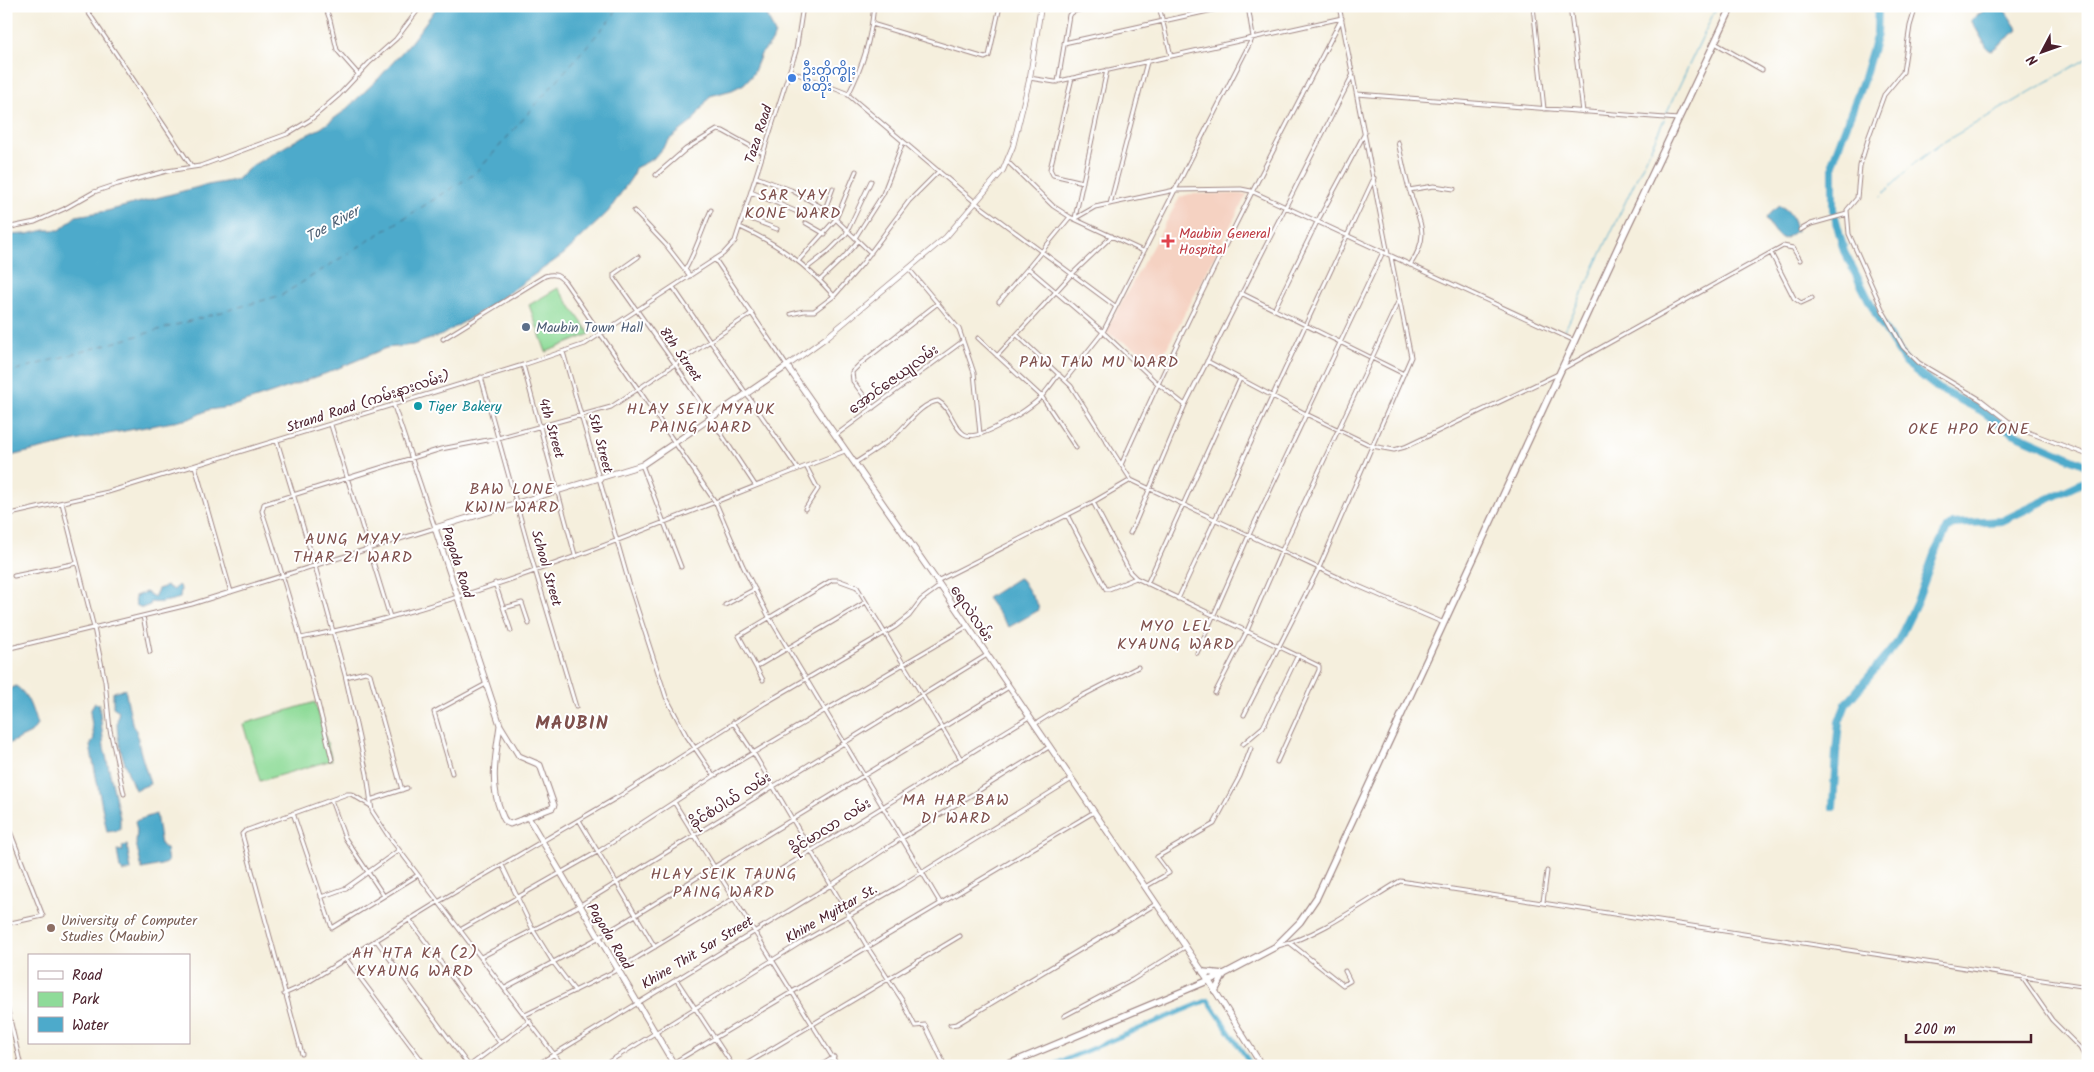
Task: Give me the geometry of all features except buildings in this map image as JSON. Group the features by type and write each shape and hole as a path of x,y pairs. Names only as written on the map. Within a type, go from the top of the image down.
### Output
{"main road":[{"path":"1004,1066 1224,974 1274,947 1300,922 1317,897 1732,6"},
{"path":"435,528 642,465 788,366"},
{"name":"ရေလဲလမ်း","path":"788,366 1050,746 1209,981 1262,1066"},
{"name":"Pagoda Road","path":"435,528 500,726 519,756 540,765 554,805 552,808 528,818 508,824 497,802 493,777 500,726"},
{"name":"Pagoda Road","path":"528,818 674,1064"},
{"path":"1203,972 1224,974"},
{"path":"1215,991 1224,974"}],"street":[{"path":"84,6 192,167"},
{"path":"325,6 338,50 359,75"},
{"path":"6,228 34,222 64,209 94,192 118,184 192,167 234,154 287,134 318,114 359,75 403,32 421,6"},
{"name":"Taza Road","path":"716,259 731,247 740,227 796,51 803,6"},
{"path":"848,94 862,66 870,36 874,6"},
{"path":"872,24 985,58 988,56 1000,6"},
{"path":"788,366 827,337 946,237 1003,170 1008,162 1013,146 1030,78 1041,6"},
{"path":"1058,82 1069,15 1075,11 1093,6"},
{"path":"1159,6 1171,56"},
{"path":"1064,43 1231,6"},
{"path":"1065,380 1103,332 1253,37 1248,6"},
{"path":"1244,715 1319,568 1411,357 1339,6"},
{"path":"1534,6 1544,109"},
{"path":"1570,6 1583,112"},
{"path":"1916,6 1910,26 1903,72 1884,95 1860,166 1857,198 1847,210 1849,234 1883,311 1903,347 1919,363 1975,396 2030,433 2088,455"},
{"path":"1030,78 1051,83 1058,82 1342,18"},
{"path":"1121,465 1157,383 1251,191 1342,18"},
{"path":"1715,43 1762,70"},
{"path":"1110,204 1147,61"},
{"path":"1072,218 1083,182 1107,70"},
{"path":"790,71 848,94 976,203 1115,306"},
{"path":"1130,532 1185,405 1353,74"},
{"path":"1072,78 1050,170 1057,176 1083,182"},
{"path":"1357,94 1678,120"},
{"path":"656,176 686,149 718,130 763,153"},
{"path":"1274,310 1317,222 1365,132"},
{"path":"820,280 844,257 857,239 883,194 903,142"},
{"path":"1398,142 1409,190 1423,228 1420,250 1410,265"},
{"path":"1008,162 1053,206 1072,218 1143,251"},
{"path":"799,260 825,234 836,219 856,171"},
{"path":"791,314 814,311 834,296 871,253 909,201 940,171"},
{"path":"756,177 791,190 825,209 871,253"},
{"path":"1178,599 1374,178"},
{"path":"807,268 830,250 847,230 871,181"},
{"path":"1409,190 1434,186 1454,189"},
{"path":"825,209 833,188"},
{"path":"999,302 1072,218 1095,207 1175,190 1241,189 1251,191 1576,342"},
{"path":"751,192 802,214"},
{"path":"685,270 694,254 698,238 711,210"},
{"path":"634,211 661,240 690,276"},
{"path":"1800,230 1833,217 1847,214"},
{"path":"743,216 777,229"},
{"path":"806,223 825,234"},
{"path":"740,227 763,237 799,260 834,296"},
{"path":"997,356 1072,274 1112,236"},
{"path":"1207,360 1339,432 1372,446 1394,450 1405,447 1562,371 1783,246 1793,248 1800,260"},
{"path":"1196,653 1249,535 1383,252"},
{"path":"1771,253 1794,298 1801,303 1812,298"},
{"name":"8th Street","path":"638,257 613,276 712,418 755,486"},
{"name":"Strand Road (ကမ်းနားလမ်း)","path":"6,515 108,492 394,406 563,352 585,344 716,259"},
{"name":"ရေလဲလမ်း","path":"716,259 788,366"},
{"path":"908,268 958,328 974,373 980,434"},
{"path":"1028,268 1103,332 1157,383 1185,405"},
{"path":"443,340 545,276 559,275 676,442 716,503 755,589 770,617 882,808 941,904"},
{"path":"673,287 798,469"},
{"path":"1241,293 1404,374"},
{"path":"1215,693 1247,631 1282,550 1400,300"},
{"path":"873,408 853,381 852,372 938,303"},
{"path":"332,760 301,638 262,507 264,504 442,448 498,438 611,407 752,313"},
{"path":"1017,335 1074,390 1131,480 1319,568 1444,623"},
{"path":"978,338 1042,397 1076,448"},
{"name":"အောင်ဇေယျလမ်း","path":"836,435 963,341"},
{"name":"5th Street","path":"563,352 628,583 666,697 686,735 714,776"},
{"name":"4th Street","path":"523,365 575,555"},
{"path":"855,463 892,438 932,402 938,401 944,404 964,434 970,436 980,434 995,428 1042,397 1059,374"},
{"name":"School Street","path":"481,377 576,707"},
{"path":"1147,584 1240,379"},
{"name":"Pagoda Road","path":"394,406 435,528"},
{"path":"331,425 390,617"},
{"path":"277,441 346,677 372,806 387,834 563,1066"},
{"path":"301,638 390,617 535,570 663,521 716,503 846,450"},
{"path":"642,465 681,567"},
{"path":"195,466 231,592"},
{"path":"806,466 818,489 806,509"},
{"path":"284,994 300,987 438,902 579,820 733,722 885,632 909,616 921,600 939,584 1131,480"},
{"path":"1093,502 1130,572 1136,578 1298,655 1320,668 1277,762"},
{"path":"62,503 94,628 105,681 110,730 124,794"},
{"path":"1067,515 1106,588 1109,589 1136,578"},
{"path":"6,649 231,592 435,528"},
{"path":"14,576 77,563"},
{"path":"763,680 739,637 835,580 855,586 885,632 961,759"},
{"path":"495,583 511,631"},
{"path":"725,604 755,589"},
{"path":"756,667 866,602"},
{"path":"504,608 522,603 529,624"},
{"path":"142,616 150,652"},
{"path":"460,930 599,851 753,752 968,626"},
{"name":"ခိုင်စံပါယ် လမ်း","path":"481,957 579,906 988,655"},
{"path":"1244,744 1263,727 1298,655"},
{"path":"1034,724 1138,666"},
{"path":"346,677 365,672 370,674 402,790"},
{"path":"452,773 434,712 486,684"},
{"path":"504,988 598,938 1009,686"},
{"name":"ခိုင်မာလာ လမ်း","path":"525,1015 617,970 1030,717"},
{"path":"733,722 753,752 868,948 902,1000 915,1026 925,1025 945,1066"},
{"name":"Khine Thit Sar Street","path":"535,1066 636,1002 831,884 1050,746"},
{"path":"1145,887 1169,872 1157,857 1214,824 1240,776 1251,748"},
{"name":"Khine Myittar St.","path":"602,1066 772,960 923,872 1072,780"},
{"path":"370,800 407,788"},
{"path":"302,1054 284,994 242,834 245,831 293,813 352,794 372,806"},
{"path":"331,800 345,838 384,896"},
{"path":"674,802 838,1066"},
{"path":"674,1064 1094,812"},
{"path":"293,813 333,928 418,875"},
{"path":"579,820 655,947"},
{"path":"6,821 43,916 6,924"},
{"path":"321,897 346,888 399,850"},
{"path":"502,865 533,930 553,962 575,991"},
{"path":"1543,902 1547,870"},
{"path":"1274,947 1290,943 1322,928 1400,881 2088,987"},
{"path":"950,1025 957,1024 1156,904"},
{"path":"409,920 500,1043"},
{"path":"743,1066 960,936"},
{"path":"376,940 469,1066 530,1021"},
{"path":"1290,943 1343,985 1350,981 1345,971"},
{"path":"1064,1016 1132,980 1186,947"},
{"path":"346,958 426,1066"},
{"path":"2022,977 2052,1020 2080,1048 2088,1062"},
{"path":"676,978 733,1066"},
{"path":"6,1002 21,1066"},
{"path":"820,1066 834,1057"}],"shaded area":[{"path":"1190,194 1247,194 1160,361 1105,332 1180,197"}],"green space":[{"path":"558,288 590,334 546,352 529,305"},
{"path":"315,702 332,760 260,781 243,724"}],"water":[{"name":"Toe River","path":"438,6 767,6 767,15 775,34 772,42 761,54 753,74 744,84 732,90 710,96 692,122 670,139 653,159 635,168 632,177 608,212 564,254 487,308 442,335 413,345 386,348 275,392 230,407 208,410 189,419 97,436 6,457 6,235 60,230 76,216 107,211 202,186 236,180 253,165 321,128 343,112 379,78 410,43"},
{"path":"1990,6 2002,6 2018,30 1991,51 1987,48 1971,20"},
{"path":"1779,206 1786,209 1791,216 1796,231 1784,239 1775,233 1766,218"},
{"path":"1018,578 1022,580 1038,605 1039,610 1009,627 987,598"},
{"path":"178,585 181,588 180,598 170,601 151,602 150,605 142,608 136,605 135,596 146,592 154,597 158,589 167,586 174,590"},
{"path":"16,686 27,698 37,725 31,733 6,745 6,691"},
{"path":"125,689 133,727 137,730 140,750 150,784 135,790 124,761 119,740 117,719 119,711 113,707 113,692"},
{"path":"94,703 99,704 104,747 120,818 120,830 107,832 90,746 94,738 90,712"},
{"path":"156,814 161,845 166,849 168,862 142,869 136,843 137,831 135,821"},
{"path":"127,845 131,870 123,872 120,869 117,850 123,851 122,846"}],"waterway":[{"path":"1665,116 1717,6"},
{"path":"1878,6 1877,34 1864,78 1833,161 1833,209 1844,251 1880,322 1905,362 1939,389 1982,411 2013,433 2088,466"},
{"path":"1881,196 1915,163 1942,143 2088,58"},
{"path":"1565,330 1664,120"},
{"path":"1833,807 1839,722 1846,704 1897,643 1916,604 1935,552 1947,529 1953,524 2002,521 2088,480"},
{"path":"1050,1066 1208,1000 1252,1066"}],"ferry route":[{"path":"6,373 282,295 476,173 614,15 616,6"}],"place":[{"name":"ဦးတိုက္စိုး စတိုး","path":"792,78"},
{"name":"Maubin General Hospital","path":"1168,241"},
{"name":"Maubin Town Hall","path":"526,327"},
{"name":"Tiger Bakery","path":"418,406"},
{"name":"University of Computer Studies (Maubin)","path":"51,928"}],"district":[{"name":"SAR YAY KONE WARD","path":"793,203"},
{"name":"PAW TAW MU WARD","path":"1099,361"},
{"name":"HLAY SEIK MYAUK PAING WARD","path":"701,417"},
{"name":"OKE HPO KONE","path":"1969,428"},
{"name":"BAW LONE KWIN WARD","path":"512,497"},
{"name":"AUNG MYAY THAR ZI WARD","path":"353,547"},
{"name":"MYO LEL KYAUNG WARD","path":"1176,634"},
{"name":"MAUBIN","path":"572,722"},
{"name":"MA HAR BAW DI WARD","path":"956,808"},
{"name":"HLAY SEIK TAUNG PAING WARD","path":"724,882"},
{"name":"AH HTA KA (2) KYAUNG WARD","path":"415,961"}]}
